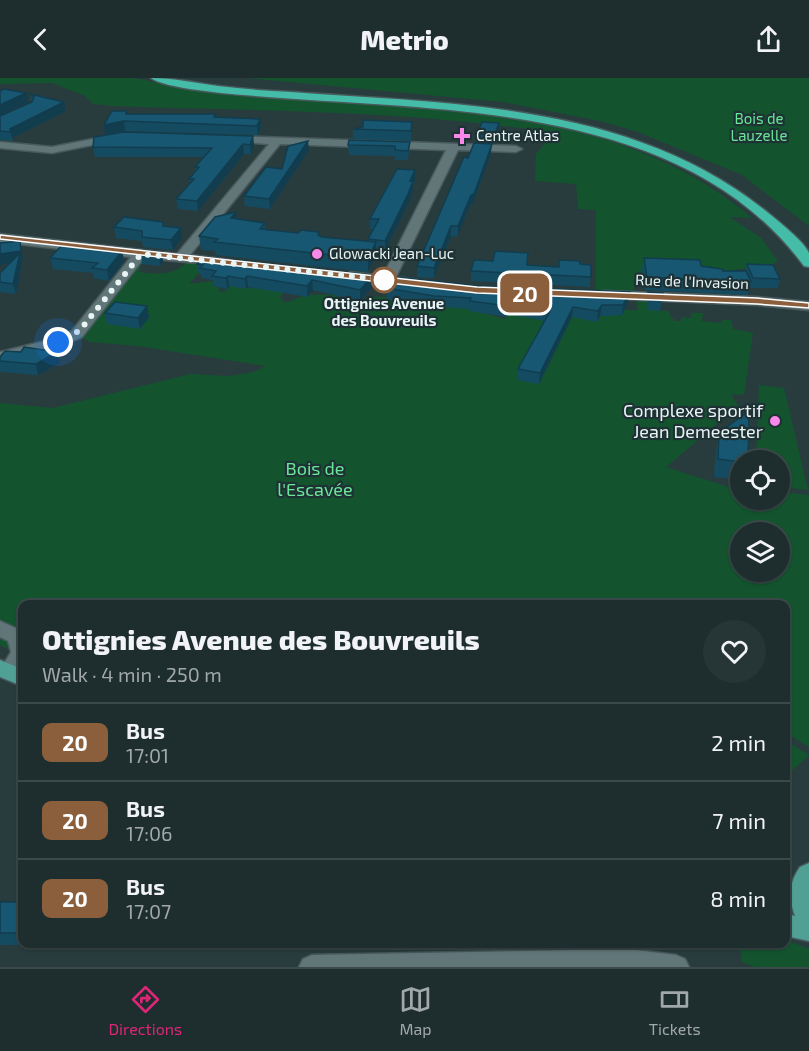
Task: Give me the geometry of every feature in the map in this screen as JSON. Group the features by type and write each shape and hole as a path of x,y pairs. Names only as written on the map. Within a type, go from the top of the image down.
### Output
{"highway":[{"path":"156,78 246,92 465,108 533,117 579,127 645,148 701,172 746,202 779,229 809,263"},
{"path":"187,78 249,86 459,102 539,112 583,122 655,144 711,169 760,198 809,243"},
{"path":"779,229 809,279"}],"main road":[{"path":"799,887 809,919"},
{"path":"790,926 809,930"}],"street":[{"path":"0,145 52,150 106,138 135,136"},
{"path":"223,139 516,149"},
{"path":"181,258 277,141"},
{"path":"388,280 454,146"},
{"path":"1,239 240,264"},
{"path":"0,357 58,342 77,334 141,254"},
{"path":"340,275 424,284"},
{"name":"Rue de l'Invasion","path":"591,295 764,301 809,306"},
{"path":"0,628 17,637 18,641"},
{"path":"10,673 18,658"},
{"path":"312,967 628,961 676,967"}],"green space":[{"path":"0,78 132,78 236,95 452,111 517,119 580,132 641,152 699,180 752,218 729,217 760,237 778,261 762,269 736,269 743,284 633,280 634,292 596,290 596,210 578,209 576,184 535,181 536,154 546,142 547,137 542,131 382,115 113,106 93,104 85,96 52,83 0,84"},
{"name":"Bois de Lauzelle","path":"247,78 809,78 809,226 742,175 638,132 600,121 503,102"},
{"name":"Bois de l'Escavée","path":"186,263 206,265 189,284 212,281 214,286 220,288 218,291 225,292 232,283 246,287 277,290 284,292 279,298 284,300 282,302 307,295 330,295 357,304 368,298 382,297 410,301 413,307 461,307 505,319 508,314 539,307 598,317 613,314 621,316 621,310 638,310 636,301 656,302 658,311 669,311 674,321 681,321 681,317 691,318 691,313 704,313 701,321 722,323 722,320 731,320 733,329 753,333 744,395 731,394 738,406 666,467 730,487 730,510 790,510 790,493 809,495 809,747 790,735 790,600 18,600 18,654 0,645 0,403 53,408 190,374 229,376 254,372 265,366 138,346 90,342 82,337 137,267 141,267 139,272 170,272"},
{"name":"Complexe sportif Jean Demeester","path":"759,385 784,388 808,490 790,488 790,450 756,450"},
{"path":"790,743 809,755 790,772"},
{"path":"790,942 809,949 809,967 755,967 742,962 740,948 790,948"}],"building":[{"path":"4,89 26,93 0,105 0,91"},
{"path":"30,94 64,102 10,129 11,132 0,131 0,116 32,102 34,97"},
{"path":"112,111 126,111 126,114 216,114 214,117 260,119 257,126 124,121 104,125"},
{"path":"363,120 412,122 411,131 353,129 363,127"},
{"path":"482,122 499,123 495,134 477,134"},
{"path":"124,132 253,136 250,145 243,144 197,201 176,199 194,179 189,179 199,167 195,167 212,148 93,147 94,137"},
{"path":"349,140 410,142 408,151 395,150 395,146 348,145"},
{"path":"308,141 269,199 244,196 266,167 282,169 288,146"},
{"path":"474,143 492,144 474,194 471,195 458,226 451,226 434,268 417,266 464,157 468,158"},
{"path":"397,169 415,170 408,194 385,241 368,239 379,219 370,219"},
{"path":"236,212 231,218 265,223 260,229 298,233 301,230 319,232 318,235 322,237 376,242 368,259 214,242 218,239 199,236 215,217"},
{"path":"124,217 163,222 163,226 181,228 171,240 142,237 142,231 114,227"},
{"path":"20,241 21,251 0,254 0,243"},
{"path":"61,246 122,251 107,270 92,268 98,263 50,258"},
{"path":"143,250 162,252 159,255 141,253"},
{"path":"495,251 528,253 527,265 559,267 559,260 580,261 580,264 591,265 591,277 471,271 474,260 493,261"},
{"path":"20,253 13,284 0,282 0,273"},
{"path":"204,257 373,275 360,290 312,280 307,286 247,276 245,279 228,276 226,278 212,276 216,271 200,268 203,265 197,264"},
{"path":"644,258 700,260 701,266 723,271 746,271 751,282 647,277"},
{"path":"747,264 773,265 780,279 753,278"},
{"path":"388,276 477,286 630,292 623,305 602,305 598,311 573,307 540,373 518,369 550,311 470,301 471,298 434,296 386,288"},
{"path":"648,292 663,293 662,300 649,299"},
{"path":"115,302 147,306 138,318 105,313"},
{"path":"24,347 57,352 36,364 0,361 5,351 21,352"},
{"path":"749,411 748,450 730,450 730,461 718,459 719,433"},
{"path":"0,902 18,902 18,933 0,933"}],"bus line":[{"name":"20","path":"0,238 477,290 757,301 809,306"}],"place":[{"name":"Centre Atlas","path":"462,136"},
{"name":"Glowacki Jean-Luc","path":"317,254"},
{"name":"Ottignies Avenue des Bouvreuils","path":"384,280"},
{"name":"Complexe sportif Jean Demeester","path":"775,421"}],"route":[{"path":"58,342 77,334 141,254 388,280 384,280"}]}
